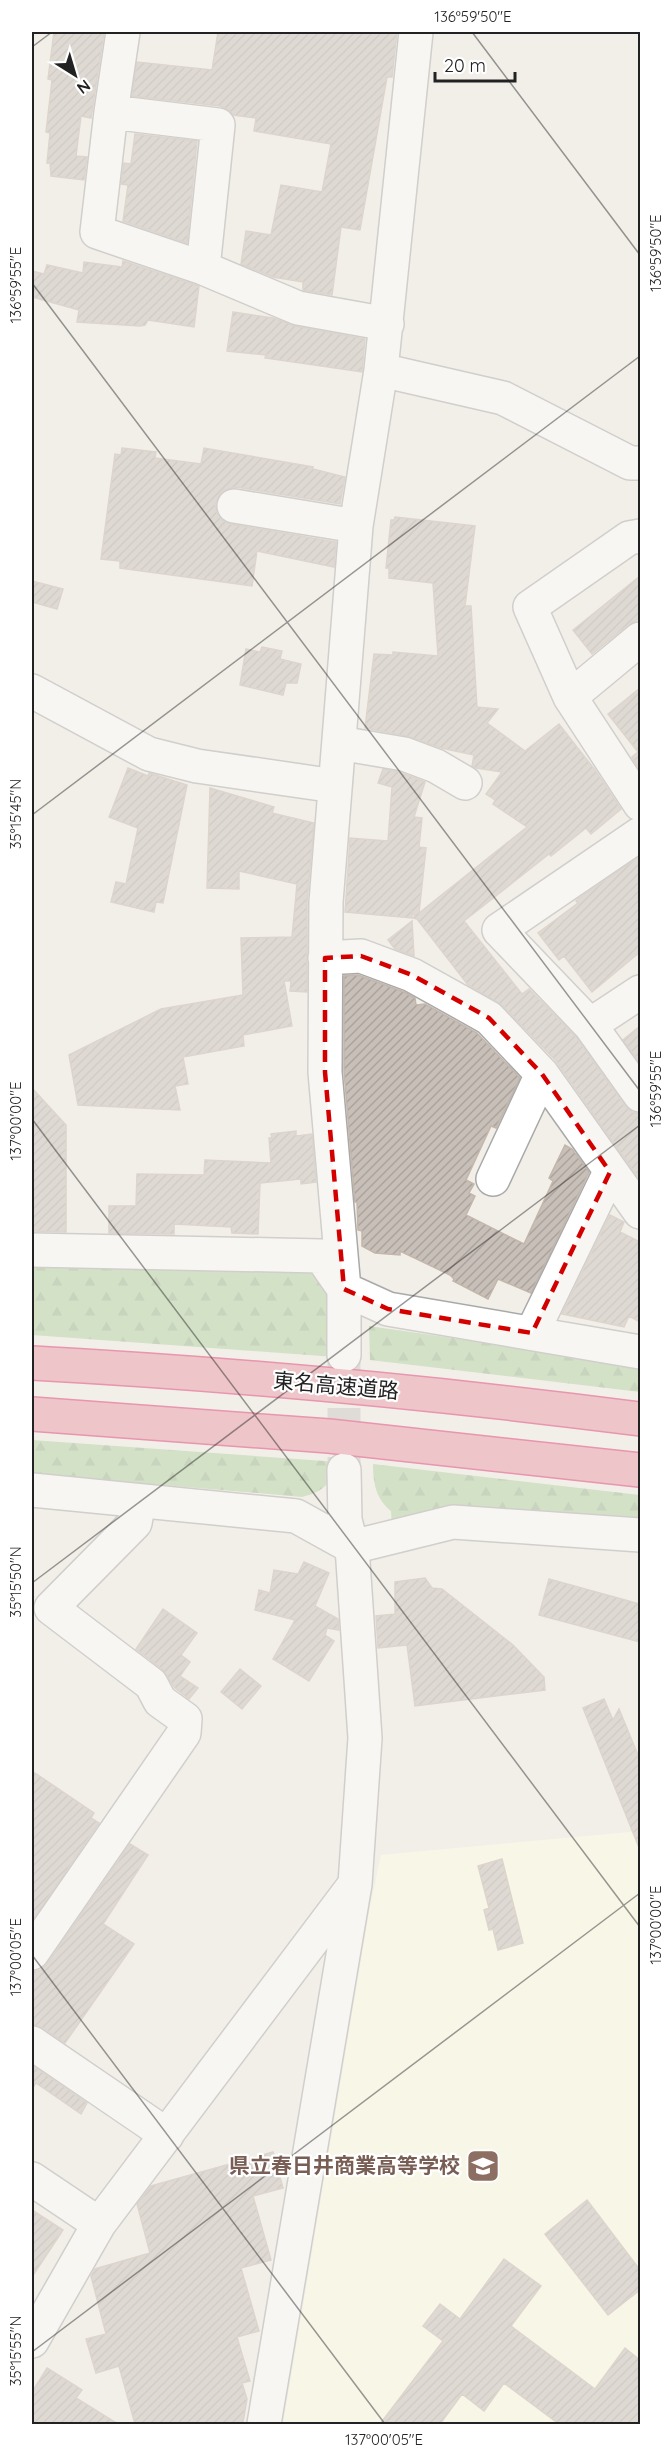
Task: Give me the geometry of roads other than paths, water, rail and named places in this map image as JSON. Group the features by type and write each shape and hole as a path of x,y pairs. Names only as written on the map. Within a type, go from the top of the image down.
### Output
{"highway":[{"name":"東名高速道路","path":"32,1363 337,1385 640,1419"},
{"path":"32,1414 328,1436 640,1470"}],"street":[{"path":"123,32 97,232 203,268 298,308 387,324"},
{"path":"344,1355 344,1289 325,1072 326,902 356,526 387,324 416,32"},
{"path":"111,112 218,125 203,268"},
{"path":"381,370 503,398 630,463 640,463"},
{"path":"234,506 356,526"},
{"path":"640,536 629,538 530,607 570,697 640,804"},
{"path":"570,697 640,639"},
{"path":"32,691 148,754 197,766 335,786"},
{"path":"339,743 404,754 436,766 465,783"},
{"path":"640,834 499,930 591,1025 640,1095"},
{"path":"325,958 361,956 412,975 489,1018 542,1074 640,1212"},
{"path":"591,1025 640,992"},
{"path":"493,1179 542,1074"},
{"path":"532,1333 610,1172"},
{"path":"32,1250 321,1256 344,1289 388,1310 640,1352"},
{"path":"264,2424 355,1884 365,1738 352,1547 345,1520 344,1470"},
{"path":"32,1490 296,1516 352,1547 453,1522 640,1535"},
{"path":"32,1953 184,1733 184,1719 160,1701 152,1684 51,1608 135,1523 139,1501"},
{"path":"32,2341 99,2224 355,1884"},
{"path":"32,2043 166,2135"},
{"path":"32,2179 99,2224"}],"tunnel":[{"path":"344,1359 344,1467"}],"place":[{"name":"県立春日井商業高等学校","path":"483,2166"}]}
